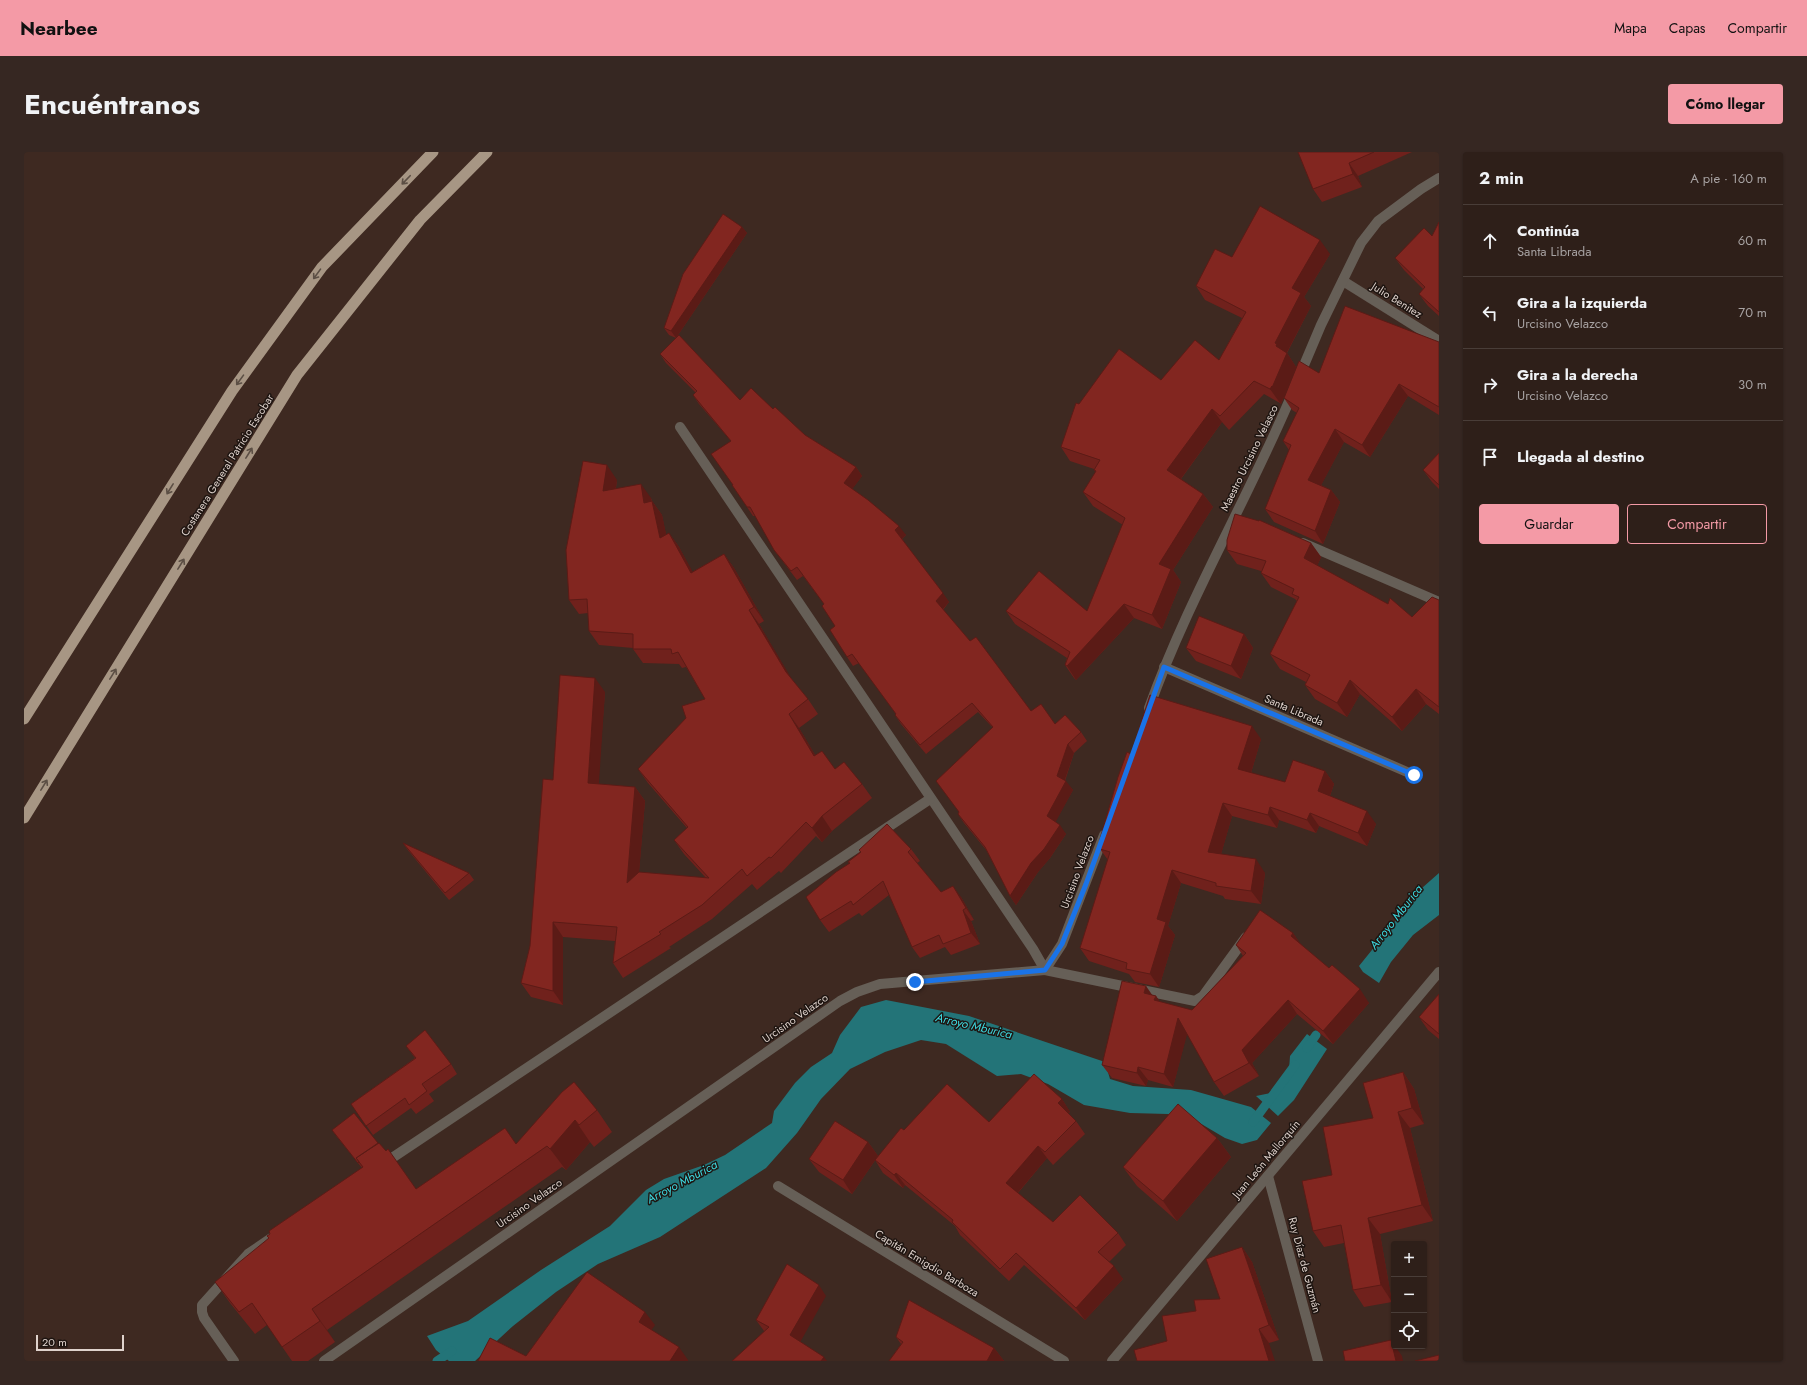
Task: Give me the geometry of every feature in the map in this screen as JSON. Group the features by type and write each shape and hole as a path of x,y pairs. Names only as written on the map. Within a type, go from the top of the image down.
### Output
{"highway":[{"path":"24,719 232,391 322,266 433,152"},
{"name":"Costanera General Patricio Escobar","path":"24,818 297,375 420,220 487,152"}],"street":[{"name":"Maestro Urcisino Velasco","path":"1164,667 1240,514 1321,325 1361,243 1378,222 1421,189 1439,178"},
{"name":"Julio Benitez","path":"1343,281 1439,341"},
{"path":"680,428 1045,970 1195,1001 1203,996 1252,929"},
{"path":"1294,538 1439,602"},
{"path":"1146,718 1164,667"},
{"name":"Santa Librada","path":"1164,667 1414,775"},
{"path":"374,1170 930,799"},
{"name":"Urcisino Velazco","path":"324,1361 851,995 880,984 1045,970 1062,944 1107,826"},
{"name":"Juan León Mallorquín","path":"1112,1361 1439,972"},
{"name":"Ruy Díaz de Guzmán","path":"1268,1176 1318,1361"},
{"name":"Capitán Emigdio Barboza","path":"778,1186 1064,1361"},
{"path":"234,1361 204,1318 202,1305 248,1254 281,1231"}],"water":[{"path":"1439,873 1439,915 1413,935 1391,962 1379,983 1363,972 1359,966 1422,888"},
{"path":"886,1000 969,1016 1105,1062 1110,1079 1133,1086 1191,1090 1251,1107 1271,1123 1257,1140 1242,1144 1225,1138 1198,1122 1168,1114 1130,1113 1084,1105 1048,1084 1021,1074 997,1076 946,1044 921,1040 885,1052 850,1069 821,1099 797,1133 766,1168 660,1237 598,1264 556,1292 513,1326 475,1361 449,1361 436,1350 427,1336 468,1321 541,1270 610,1226 646,1190 664,1179 704,1165 725,1155 772,1123 774,1111 795,1083 811,1067 832,1053 840,1035 861,1007"},
{"path":"1307,1034 1327,1049 1294,1100 1278,1116 1256,1096 1275,1092 1285,1083 1289,1070 1290,1056"}],"building":[{"path":"1298,152 1374,152 1349,163 1353,174 1313,189"},
{"path":"1260,206 1320,240 1292,288 1301,293 1275,343 1277,344 1276,346 1287,353 1271,390 1272,386 1270,389 1254,381 1220,416 1212,409 1167,470 1203,494 1159,564 1171,569 1152,615 1124,604 1067,666 1065,665 1070,652 1006,611 1039,571 1087,611 1125,518 1083,492 1096,471 1094,470 1100,460 1061,447 1076,403 1079,404 1119,349 1161,380 1195,340 1219,360 1246,312 1196,286 1215,249 1232,257"},
{"path":"723,214 742,227 671,331 664,328 683,274"},
{"path":"1439,222 1439,312 1419,294 1425,287 1395,258 1424,228 1432,236"},
{"path":"1345,306 1439,342 1439,407 1399,384 1362,445 1335,429 1308,480 1331,490 1315,531 1265,509 1291,445 1283,441 1299,408 1284,398 1299,361 1319,373"},
{"path":"679,335 740,400 751,388 773,409 775,407 805,435 856,467 844,483 868,500 899,526 895,530 943,593 936,601 970,641 976,637 1031,711 1041,704 1055,724 1065,715 1081,732 1068,744 1057,776 1066,781 1047,816 1060,825 1044,849 1031,863 1010,896 985,847 958,814 959,812 936,781 993,727 972,703 920,745 895,715 896,714 852,654 847,657 830,630 835,626 822,606 824,604 797,567 791,571 774,550 750,507 747,507 711,454 731,441 693,395 697,391 660,354"},
{"path":"1439,453 1439,485 1423,470"},
{"path":"583,461 607,465 603,491 641,484 644,503 652,501 660,538 669,533 691,573 724,554 754,607 749,610 786,672 808,699 789,714 814,756 822,751 835,769 844,762 862,784 822,816 812,828 806,822 771,858 769,857 747,876 742,869 702,905 659,932 661,934 613,963 617,927 553,922 553,991 521,983 530,946 543,779 553,780 560,675 595,678 588,783 635,787 627,883 639,872 709,878 674,840 688,827 638,769 686,718 682,706 705,699 678,652 672,654 671,649 633,649 633,634 589,631 587,599 569,600 566,550"},
{"path":"1235,514 1259,520 1311,543 1304,558 1388,604 1390,598 1412,617 1432,597 1439,600 1439,707 1416,689 1392,717 1350,680 1337,703 1305,685 1310,675 1270,654 1299,597 1292,594 1294,589 1261,573 1266,561 1227,550 1227,540"},
{"path":"1199,616 1244,634 1231,666 1186,648"},
{"path":"1150,695 1252,726 1238,769 1285,782 1293,760 1325,771 1318,791 1367,811 1358,833 1310,813 1307,820 1270,807 1268,815 1223,803 1208,852 1256,859 1251,891 1216,886 1216,883 1172,870 1157,919 1166,922 1150,974 1126,969 1127,963 1080,948 1110,852 1100,849 1100,839 1118,777 1127,752 1131,754"},
{"path":"887,824 911,849 908,852 941,892 953,886 966,908 963,910 971,933 943,944 939,935 912,947 883,881 853,905 851,901 820,920 806,897 836,872 850,863 848,862 861,852 859,850"},
{"path":"403,843 469,873 445,893"},
{"path":"1260,910 1293,933 1291,936 1329,968 1332,965 1360,989 1323,1031 1288,1000 1242,1050 1249,1063 1214,1082 1178,1018 1164,1074 1138,1067 1137,1073 1102,1065 1122,981 1146,986 1144,993 1156,996 1154,1000 1192,1010 1246,953 1236,945"},
{"path":"1439,994 1439,1034 1419,1017"},
{"path":"425,1030 451,1064 422,1084 427,1091 409,1105 405,1098 366,1126 351,1104 416,1058 406,1046"},
{"path":"1403,1072 1412,1108 1398,1112 1422,1205 1368,1218 1381,1285 1353,1290 1341,1225 1313,1231 1302,1181 1332,1175 1323,1127 1373,1118 1363,1083"},
{"path":"1034,1074 1062,1099 1058,1103 1076,1121 1045,1152 1038,1146 1006,1183 1053,1222 1080,1195 1118,1233 1098,1252 1114,1266 1076,1308 1016,1253 1000,1269 952,1222 953,1220 896,1173 894,1175 875,1160 901,1128 904,1130 947,1084 989,1122"},
{"path":"574,1082 597,1110 579,1125 575,1120 550,1149 547,1146 312,1309 320,1321 282,1347 252,1303 239,1312 215,1282 269,1238 267,1236 270,1234 269,1231 363,1167 356,1158 379,1143 386,1151 388,1149 416,1189 505,1128 516,1144 562,1092"},
{"path":"1178,1104 1217,1138 1163,1201 1123,1167"},
{"path":"354,1113 378,1143 356,1158 359,1162 358,1163 332,1130"},
{"path":"835,1121 868,1142 843,1180 809,1159"},
{"path":"1242,1247 1269,1325 1259,1329 1269,1361 1137,1361 1134,1350 1167,1341 1162,1316 1196,1311 1194,1300 1220,1299 1206,1259"},
{"path":"787,1264 819,1285 790,1335 824,1357 821,1361 732,1361 769,1327 756,1320"},
{"path":"587,1272 645,1312 639,1322 679,1347 670,1361 478,1361 490,1338 526,1356"},
{"path":"909,1300 994,1348 987,1361 889,1361 903,1342 896,1337"},
{"path":"1391,1340 1391,1349 1393,1349 1396,1361 1345,1361 1343,1351"},
{"path":"1439,1355 1439,1361 1415,1361"}],"waterway":[{"name":"Arroyo Mburica","path":"1307,1048 1316,1035"},
{"name":"Arroyo Mburica","path":"1253,1122 1295,1065"},
{"name":"Arroyo Mburica","path":"437,1361 452,1351"}],"route":[{"path":"915,982 1045,970 1062,944 1086,884 1164,667 1414,775"}]}
